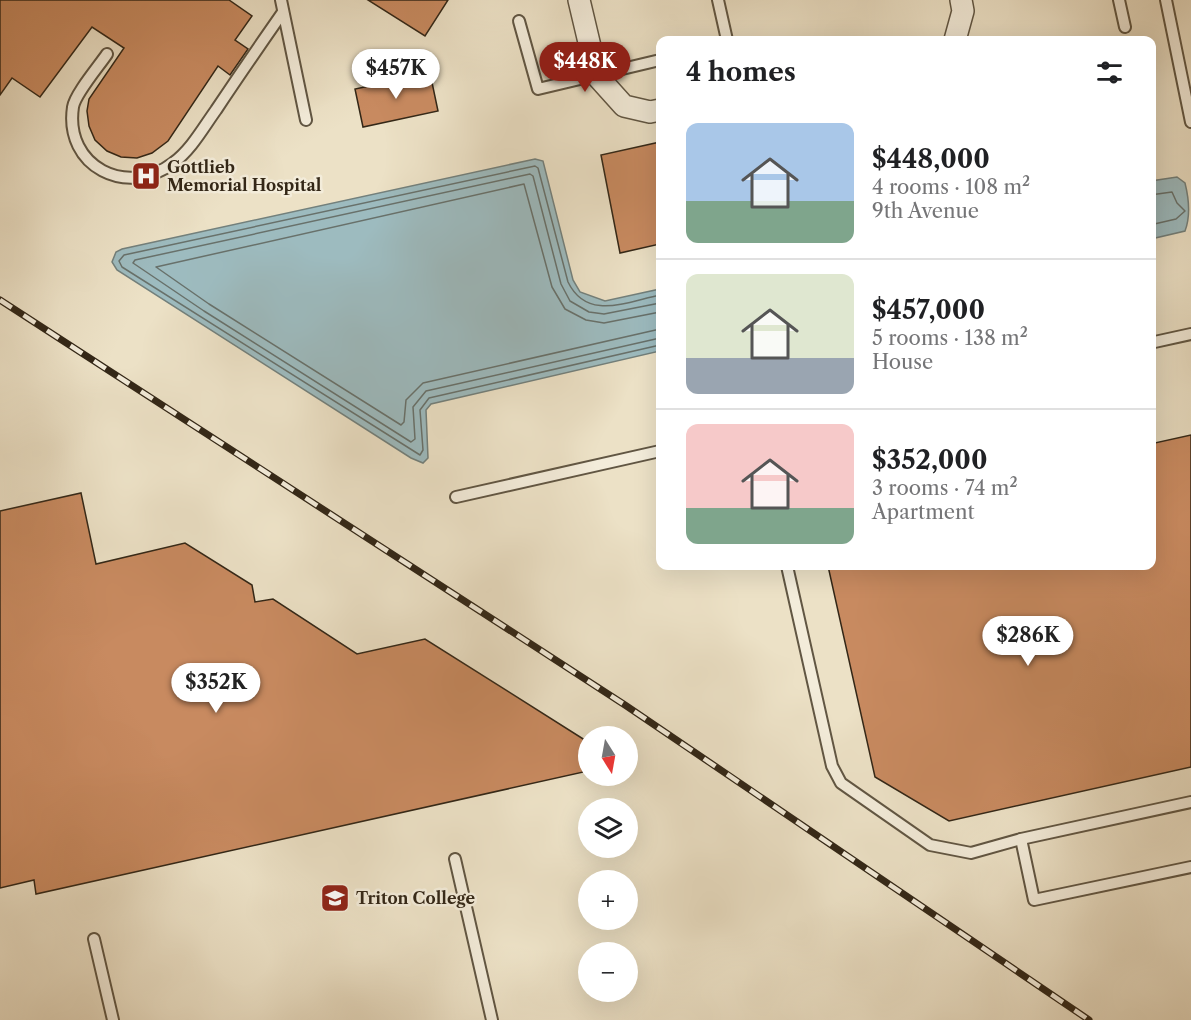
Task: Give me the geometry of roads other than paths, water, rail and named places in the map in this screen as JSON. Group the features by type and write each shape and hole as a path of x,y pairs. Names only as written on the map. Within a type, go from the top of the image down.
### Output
{"street":[{"path":"579,0 597,76 624,106 650,112 656,111"},
{"path":"956,36 963,11 961,0"}],"lane":[{"path":"281,0 306,120"},
{"path":"718,0 726,36"},
{"path":"1119,0 1125,27"},
{"path":"1166,0 1191,122"},
{"path":"107,54 73,104 72,122 80,150 96,168 116,177 136,179 154,174 174,163 193,143 283,12"},
{"path":"519,21 538,89 656,61"},
{"path":"1156,342 1191,334"},
{"path":"456,497 656,453"},
{"path":"788,570 832,766 841,783 930,845 971,853 1020,839 1191,802"},
{"path":"1020,839 1034,900 1191,867"},
{"path":"455,859 492,1020"},
{"path":"94,939 113,1020"}],"water":[{"path":"535,159 543,161 573,280 580,292 605,301 656,290 656,352 431,404 426,410 428,458 423,463 411,458 117,270 112,262 116,252"},
{"path":"1177,177 1185,183 1189,213 1185,231 1156,238 1156,180"}],"railway":[{"path":"0,300 625,705 1089,1020"}],"place":[{"name":"Gottlieb Memorial Hospital","path":"146,176"},
{"name":"Triton College","path":"335,898"}]}
